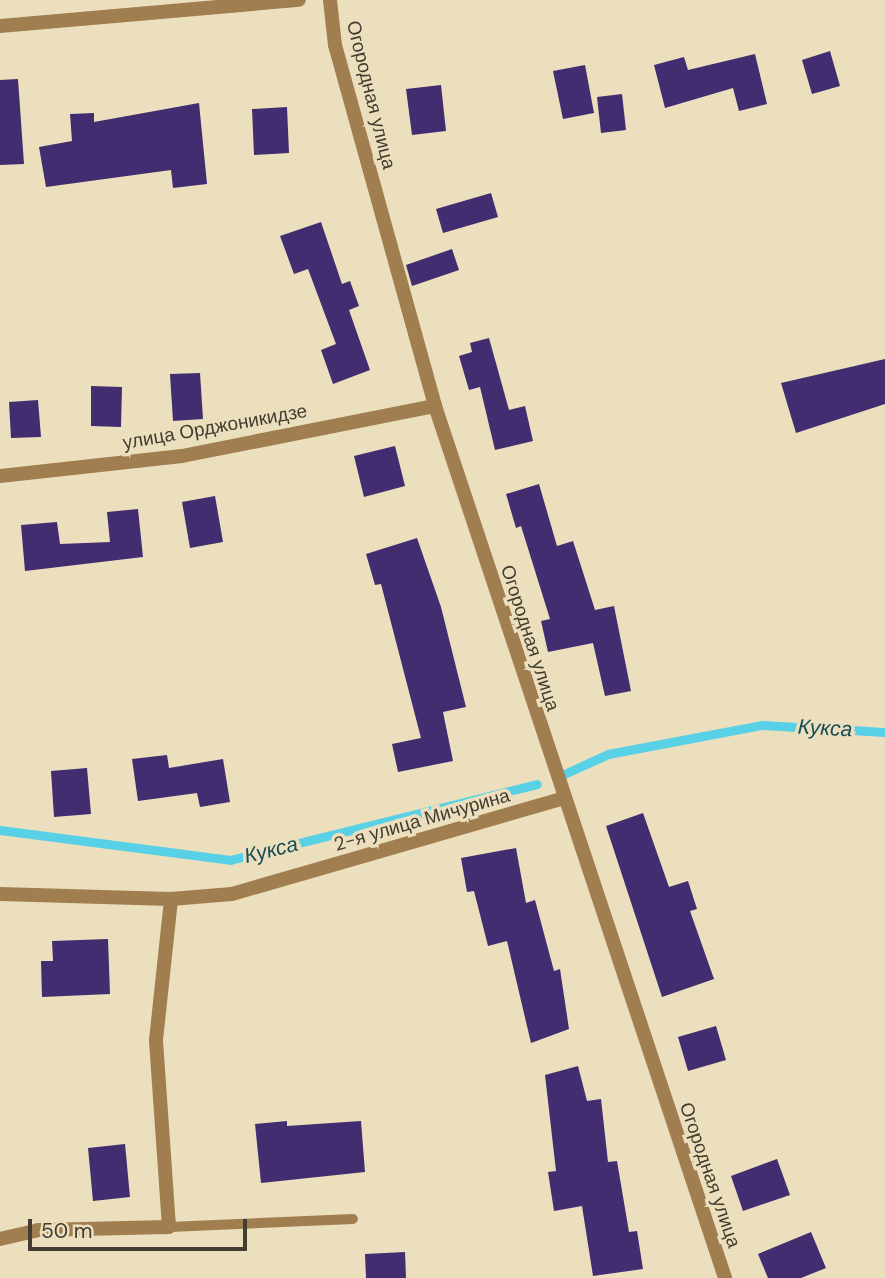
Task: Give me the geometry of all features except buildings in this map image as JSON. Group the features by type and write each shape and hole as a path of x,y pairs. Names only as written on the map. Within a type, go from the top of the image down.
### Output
{"street":[{"path":"0,26 299,0"},
{"name":"Огородная улица","path":"330,0 335,45 435,406 562,799 725,1278"},
{"name":"улица Орджоникидзе","path":"0,476 182,456 435,406"},
{"name":"2-я улица Мичурина","path":"0,894 171,898 232,894 562,799"},
{"path":"0,1238 38,1230 169,1227 156,1040 171,898"}],"lane":[{"path":"169,1227 353,1219"}],"waterway":[{"name":"Кукса","path":"562,775 608,754 762,725 885,732"},
{"name":"Кукса","path":"0,830 230,860 537,784"}]}
